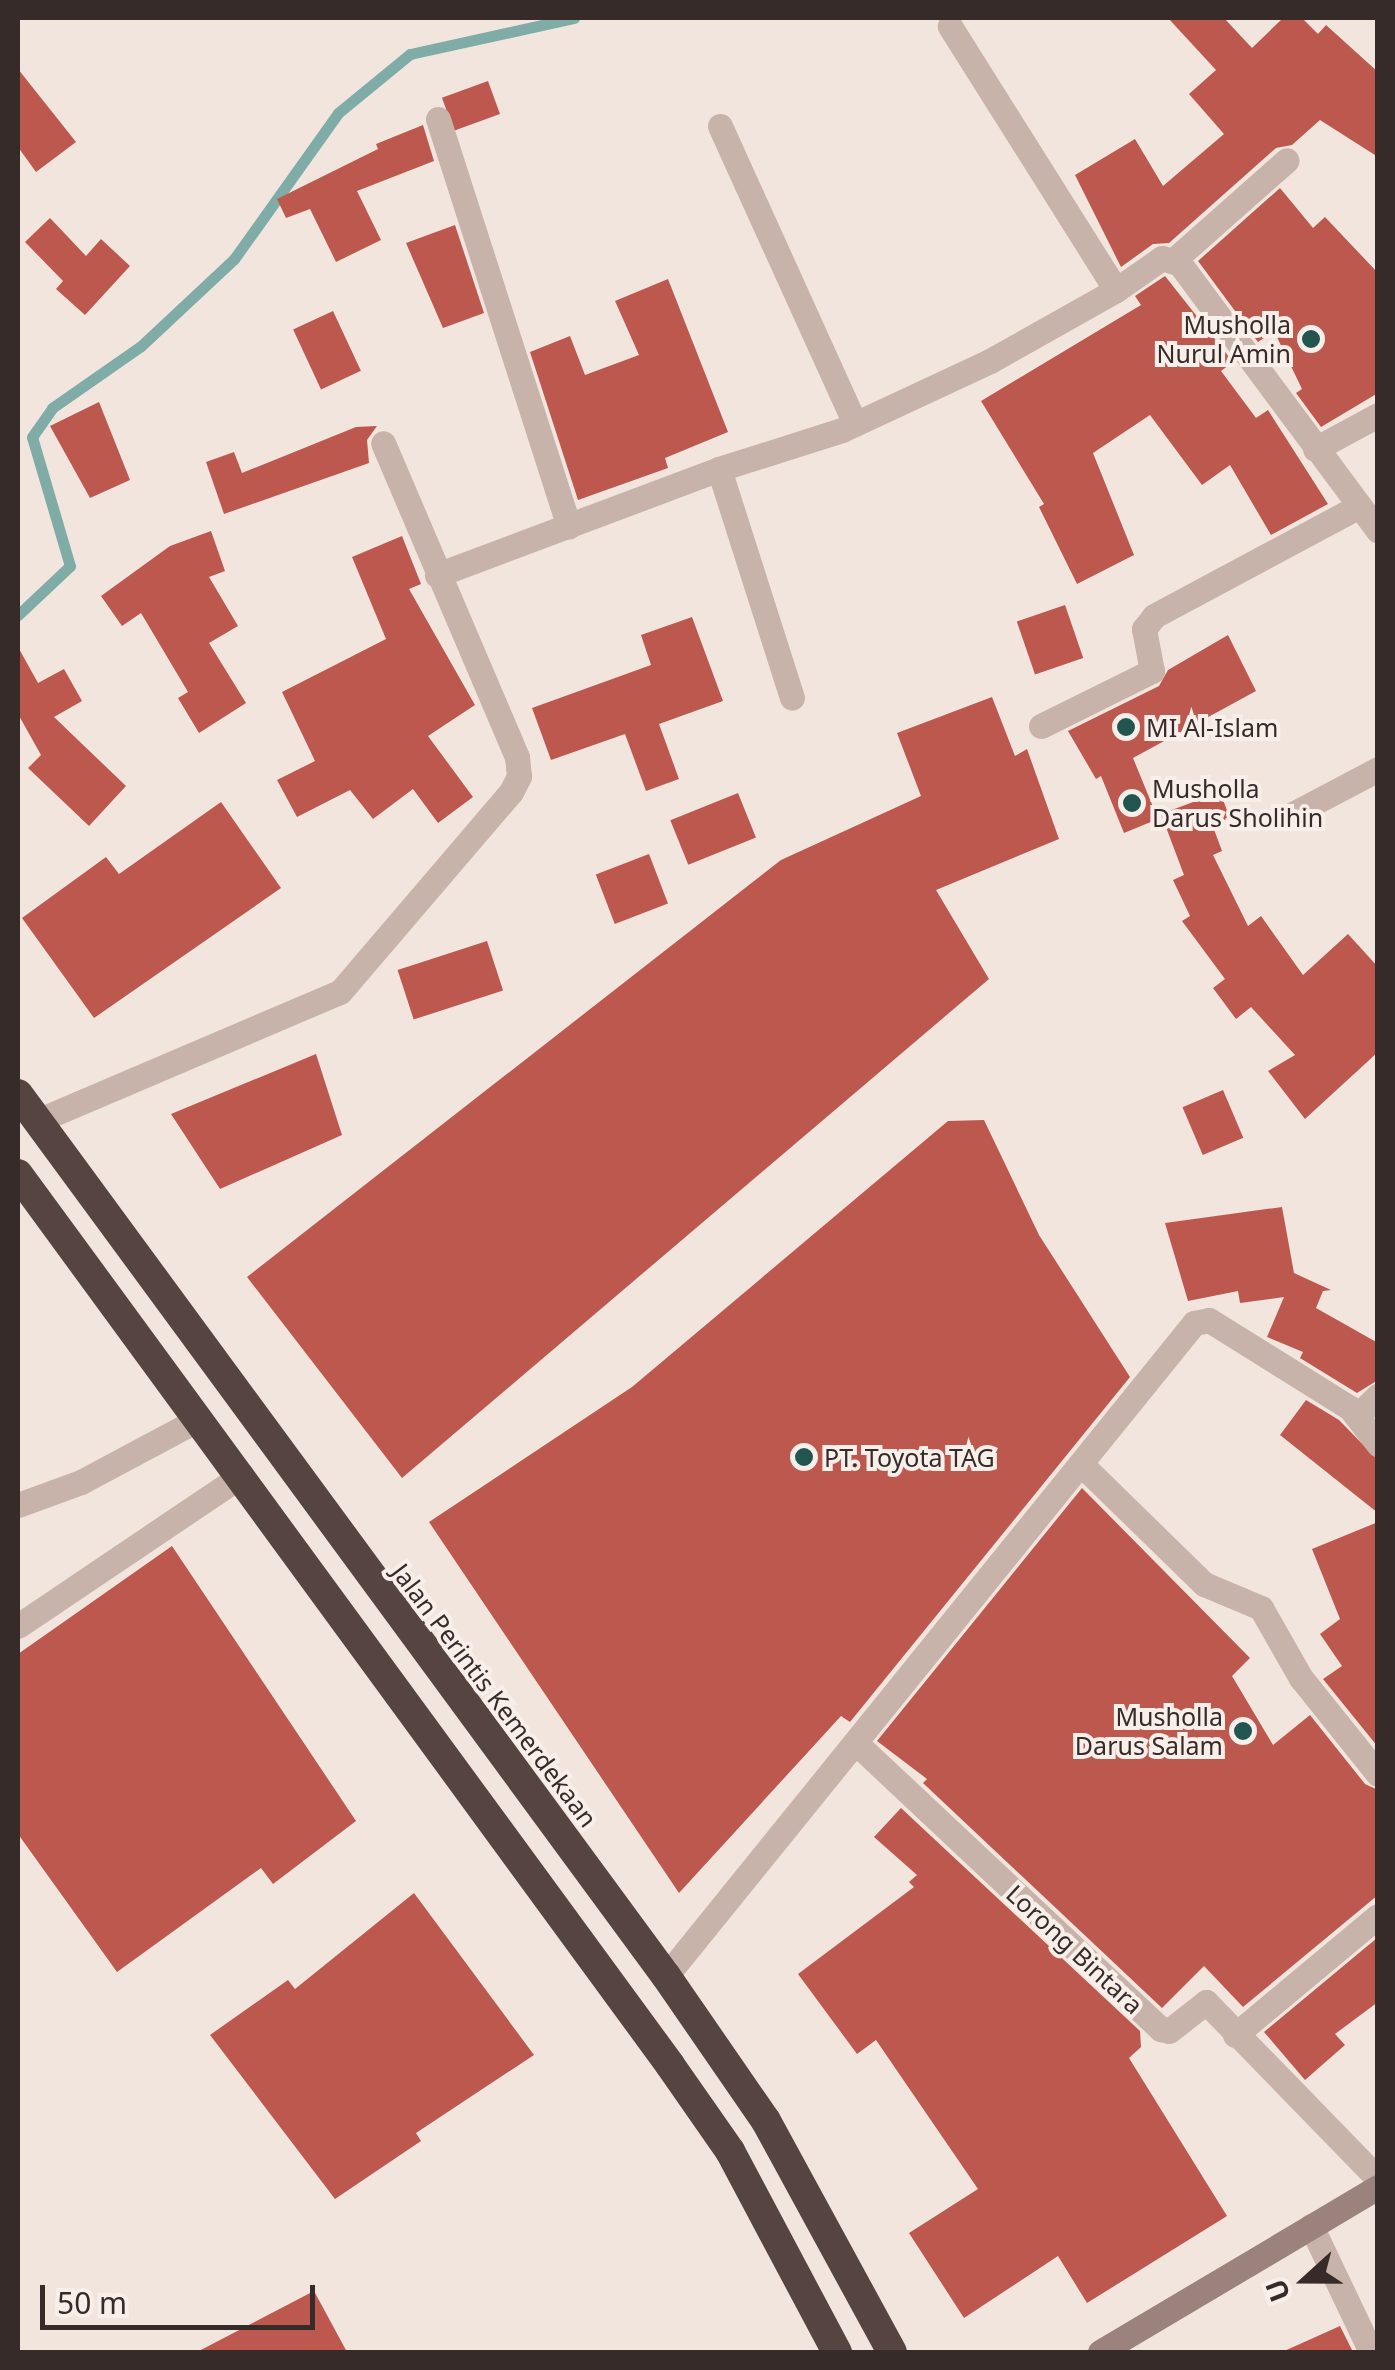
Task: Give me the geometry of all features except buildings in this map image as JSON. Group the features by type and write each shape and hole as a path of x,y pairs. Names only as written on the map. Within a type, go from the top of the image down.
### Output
{"highway":[{"name":"Jalan Perintis Kemerdekaan","path":"18,1094 666,1976 766,2122 892,2352"},
{"path":"18,1174 197,1420 242,1475 730,2151 830,2344"},
{"path":"730,2151 766,2122"}],"street":[{"path":"950,26 1116,290"},
{"path":"438,118 569,526"},
{"path":"720,126 854,424"},
{"path":"437,576 719,470 854,424 990,362 1116,290 1162,258 1175,259 1287,160"},
{"path":"1175,259 1378,531"},
{"path":"1315,450 1378,414"},
{"path":"37,1121 340,992 511,792 519,776 517,757 383,443"},
{"path":"719,470 792,698"},
{"path":"1041,726 1152,670 1144,629 1154,616 1359,506"},
{"path":"1288,816 1378,770"},
{"path":"666,1976 1194,1323 1209,1320 1329,1396 1358,1416 1378,1444"},
{"path":"1358,1416 1378,1396"},
{"path":"18,1506 81,1482 197,1420"},
{"path":"1081,1464 1204,1584 1261,1608 1300,1678 1378,1774"},
{"path":"18,1626 242,1475"},
{"name":"Lorong Bintara","path":"856,1743 1160,2029 1169,2031 1206,2002 1378,2183"},
{"path":"1235,2034 1378,1916"},
{"path":"1100,2352 1378,2183"},
{"path":"1312,2226 1371,2352"}],"waterway":[{"path":"18,615 70,566 32,437 52,408 141,346 234,259 338,113 410,54 574,18"}],"place":[{"name":"Musholla Nurul Amin","path":"1311,339"},
{"name":"MI Al-Islam","path":"1126,727"},
{"name":"Musholla Darus Sholihin","path":"1132,803"},
{"name":"PT. Toyota TAG","path":"804,1457"},
{"name":"Musholla Darus Salam","path":"1243,1731"}]}
